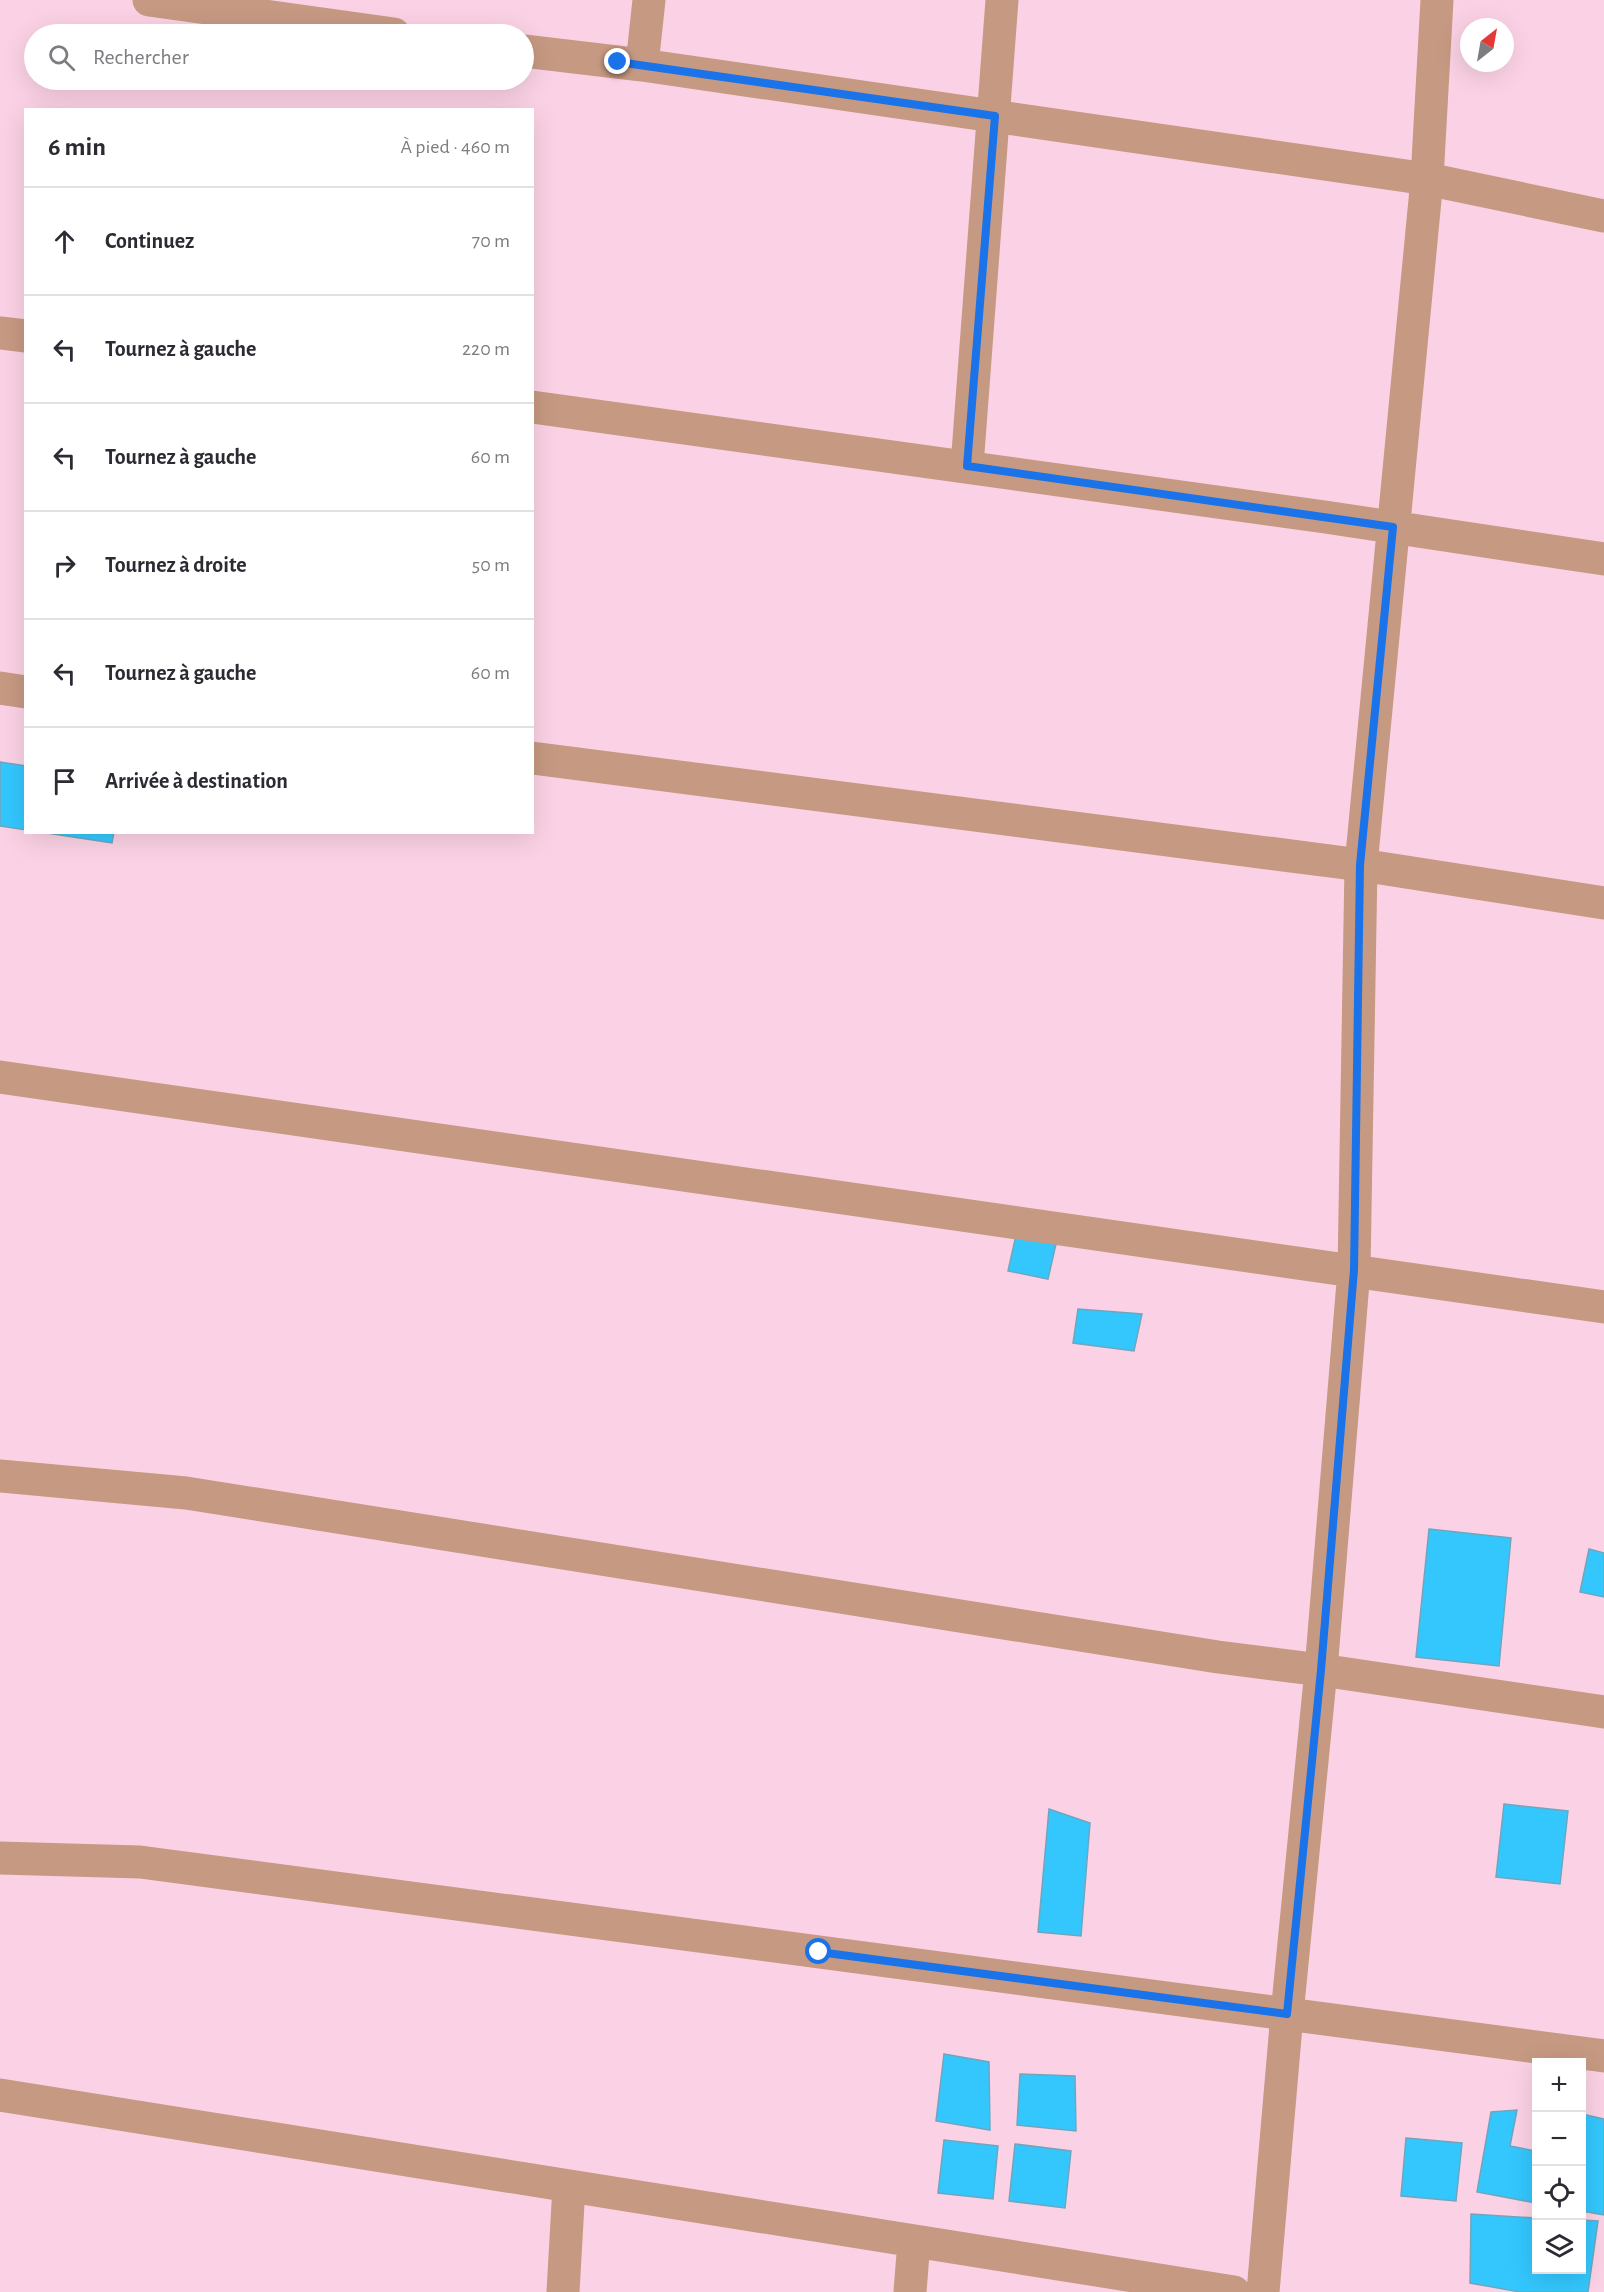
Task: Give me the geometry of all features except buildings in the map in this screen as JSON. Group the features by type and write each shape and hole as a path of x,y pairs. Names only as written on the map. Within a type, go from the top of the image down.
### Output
{"street":[{"path":"149,0 330,13 364,24"},
{"path":"642,65 649,0"},
{"path":"967,466 1002,0"},
{"path":"1263,2292 1287,2014 1321,1670 1354,1270 1360,865 1427,179 1437,0"},
{"path":"534,52 642,65 1427,179 1604,216"},
{"path":"0,333 24,336"},
{"path":"534,406 967,466 1604,559"},
{"path":"0,688 24,692"},
{"path":"534,758 1360,865 1604,903"},
{"path":"0,1077 1604,1306"},
{"path":"0,1476 186,1493 1096,1639 1604,1712"},
{"path":"0,1858 140,1862 1604,2056"},
{"path":"0,2095 1234,2292"},
{"path":"563,2292 569,2186"},
{"path":"910,2292 914,2241"}],"route":[{"path":"618,62 995,116 967,466 1393,527 1360,865 1354,1270 1321,1670 1287,2014 819,1952"}]}
